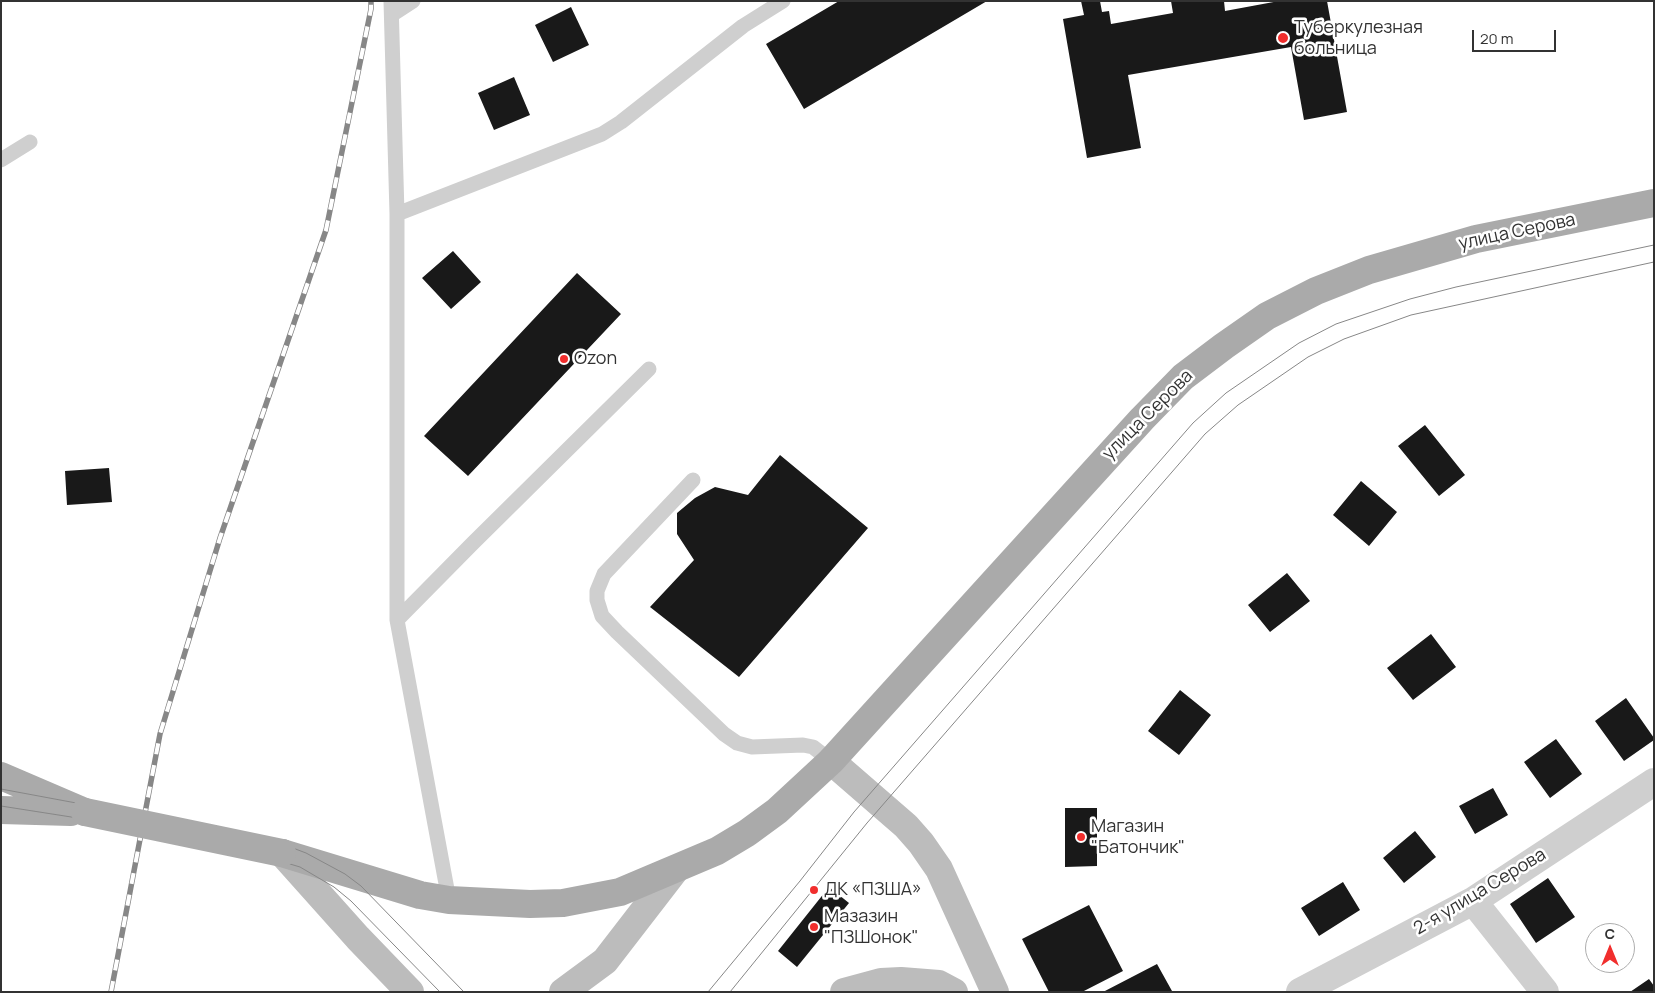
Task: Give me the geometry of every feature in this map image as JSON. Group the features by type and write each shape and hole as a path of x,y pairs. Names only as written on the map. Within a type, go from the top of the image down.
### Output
{"main road":[{"name":"улица Серова","path":"85,812 282,853 420,895 449,900 530,904 563,903 620,892 717,851 747,833 801,790 831,761 1095,470 1183,377 1267,316 1316,291 1369,270 1476,239 1654,203"},
{"path":"831,761 906,826 939,869 995,992"},
{"path":"1,776 85,812"},
{"path":"1,810 85,812"},
{"path":"282,853 358,938 410,992"},
{"path":"563,992 605,961 676,869"},
{"path":"844,992 881,982 901,981 939,984 954,992"}],"street":[{"name":"2-я улица Серова","path":"1300,992 1473,901 1654,782"},
{"path":"1473,901 1545,992"}],"lane":[{"path":"413,1 392,8 397,214 397,620 449,900"},
{"path":"397,214 602,134 621,122 743,26 783,1"},
{"path":"1,160 30,142"},
{"path":"397,620 649,369"},
{"path":"693,480 604,574 597,591 597,600 602,616 717,727 737,743 752,748 803,745 813,747 831,761"}],"building":[{"path":"839,1 987,1 804,109 766,44"},
{"path":"1081,1 1100,1 1102,12 1109,11 1111,24 1173,13 1171,1 1224,1 1225,11 1279,1 1327,1 1347,112 1304,120 1291,47 1128,75 1141,148 1087,158 1063,19 1084,15"},
{"path":"571,7 589,45 553,62 535,25"},
{"path":"514,77 530,115 494,130 478,93"},
{"path":"453,251 481,282 451,309 422,278"},
{"path":"577,273 621,314 468,476 424,436"},
{"path":"1425,425 1465,475 1439,496 1398,446"},
{"path":"780,455 868,528 739,677 650,607 694,560 677,534 677,513 695,498 715,487 748,495"},
{"path":"109,468 112,502 67,505 65,471"},
{"path":"1361,481 1397,512 1369,546 1333,515"},
{"path":"1287,573 1310,601 1270,632 1248,605"},
{"path":"1431,634 1456,667 1413,700 1387,668"},
{"path":"1180,690 1211,715 1179,755 1148,731"},
{"path":"1626,698 1654,740 1624,761 1595,721"},
{"path":"1556,739 1582,774 1550,798 1524,762"},
{"path":"1493,788 1508,815 1475,834 1459,806"},
{"name":"Магазин \"Батончик\"","path":"1065,808 1097,808 1097,866 1065,867"},
{"path":"1415,831 1436,857 1404,883 1383,858"},
{"path":"1548,878 1575,917 1536,943 1510,904"},
{"path":"1343,882 1360,910 1319,936 1301,908"},
{"name":"Мазазин \"ПЗШонок\"","path":"829,887 849,903 797,967 778,951"},
{"path":"1089,905 1123,971 1082,992 1049,992 1022,939"},
{"path":"1157,964 1172,991 1103,992"},
{"path":"1649,979 1654,986 1654,992 1630,992"}],"tram line":[{"path":"708,992 800,881 854,812 1193,423 1226,393 1299,343 1336,324 1410,299 1456,287 1654,245"},
{"path":"730,992 867,823 1205,434 1238,405 1308,357 1344,339 1411,315 1654,262"},
{"path":"1,789 285,845 306,853 345,874 361,886 464,992"},
{"path":"1,806 84,819 280,861 300,867 334,887 351,901 440,992"}],"railway":[{"path":"111,992 160,734 220,538 326,230 371,9 371,1"}],"place":[{"name":"Туберкулезная больница","path":"1283,38"},
{"name":"Ozon","path":"564,359"},
{"name":"Магазин \"Батончик\"","path":"1081,837"},
{"name":"ДК «ПЗША»","path":"814,890"},
{"name":"Мазазин \"ПЗШонок\"","path":"814,927"}]}
